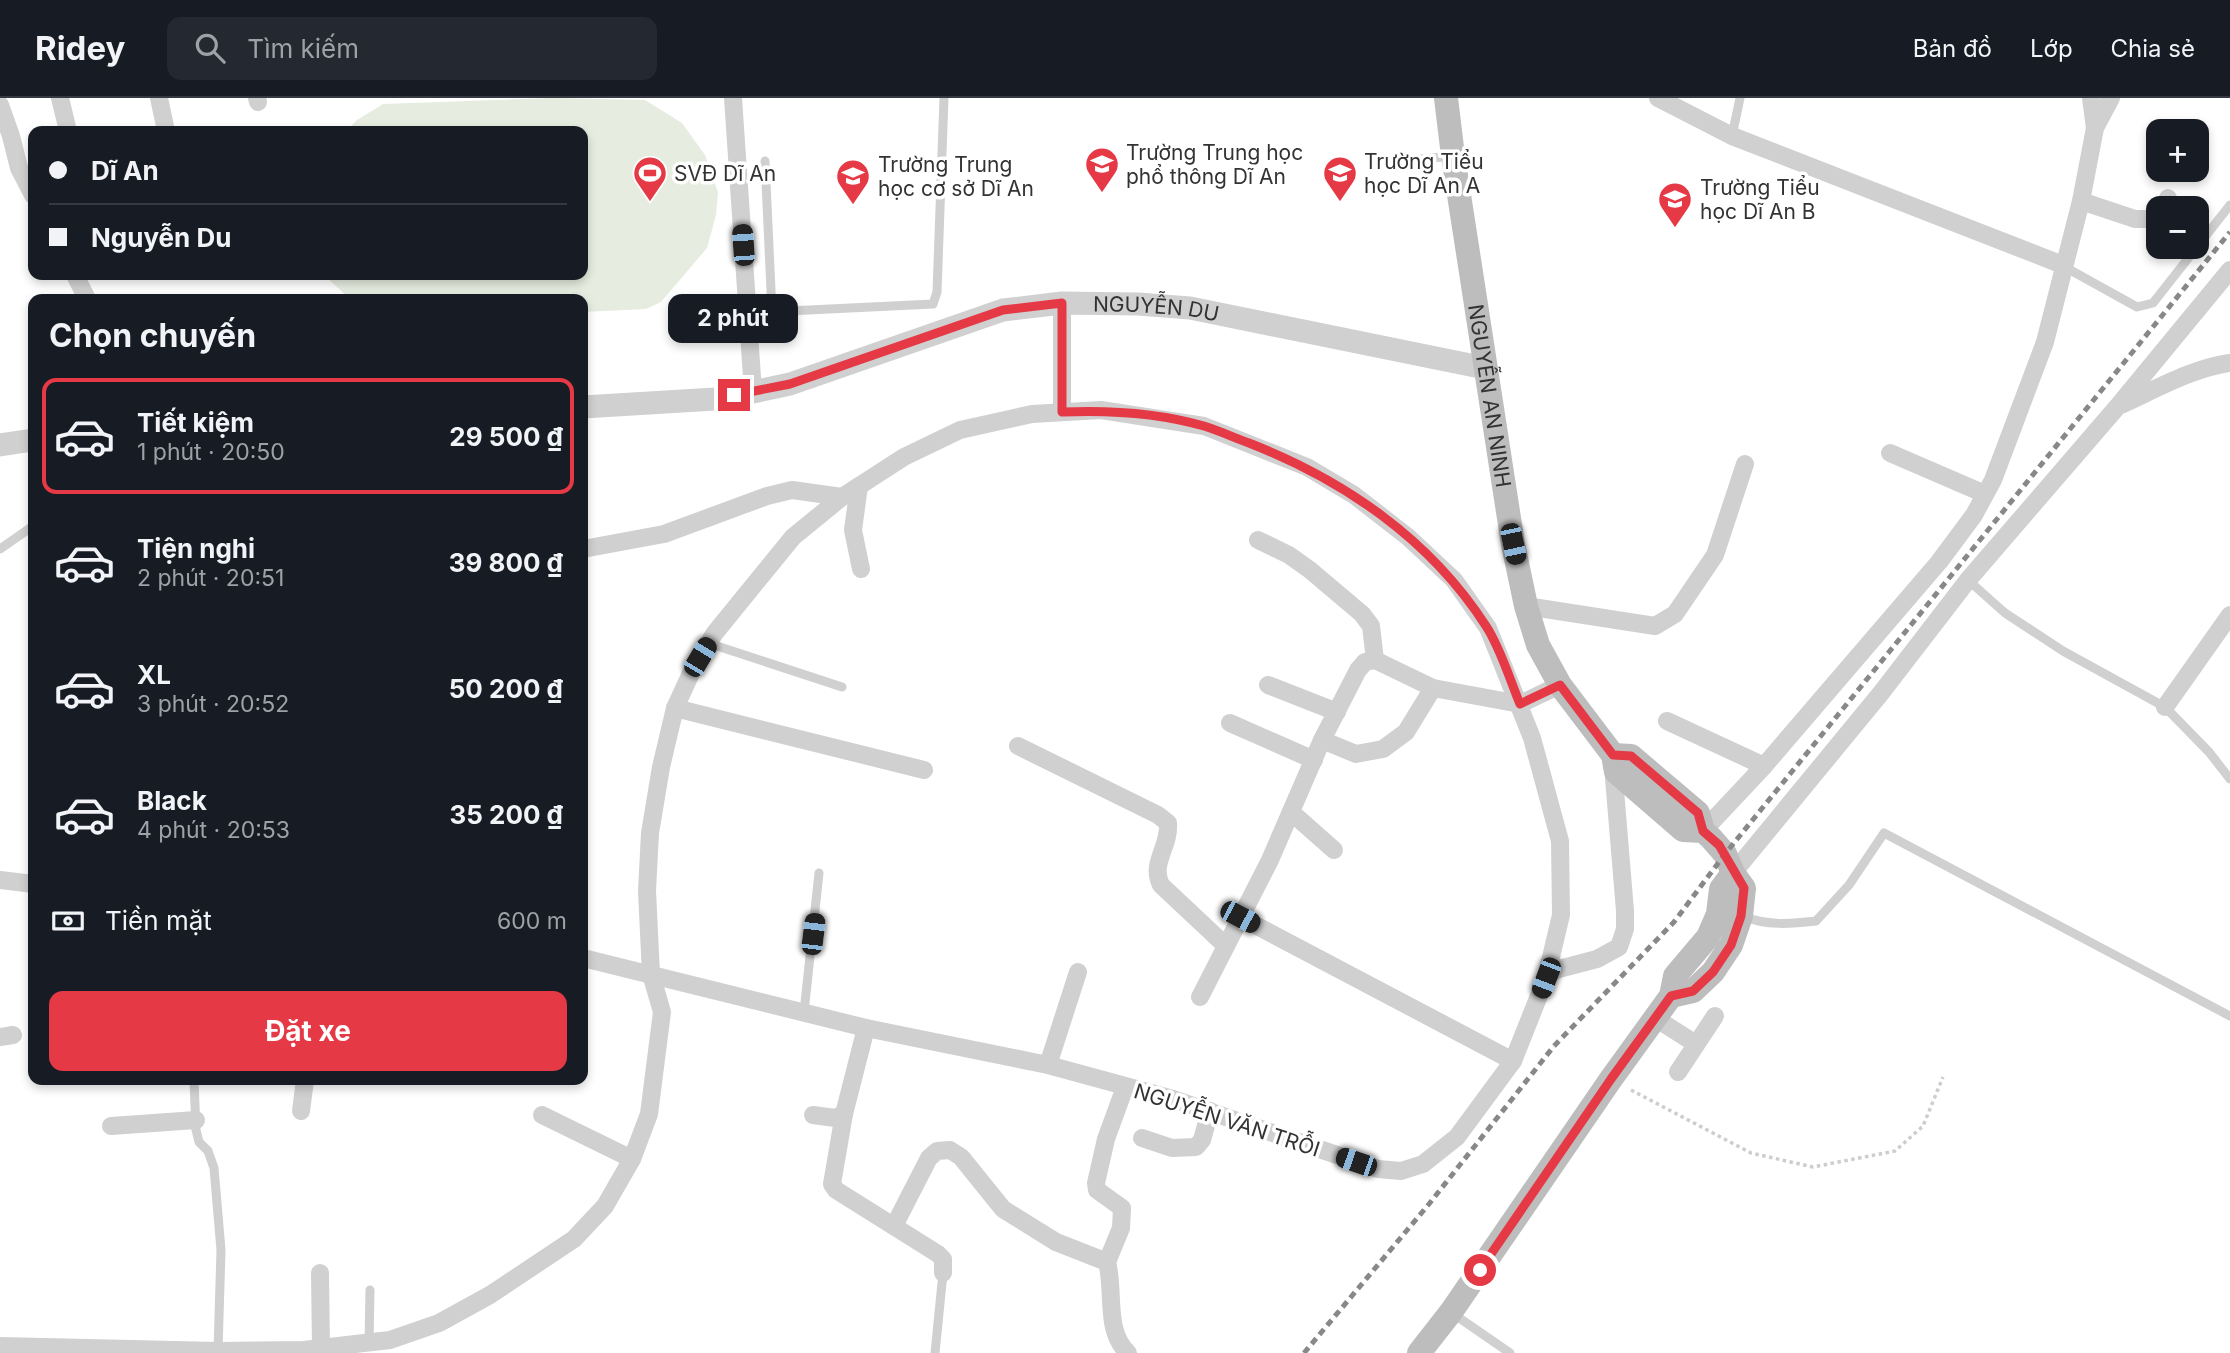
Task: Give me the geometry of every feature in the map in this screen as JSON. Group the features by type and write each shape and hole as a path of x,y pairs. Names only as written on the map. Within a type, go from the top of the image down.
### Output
{"main road":[{"name":"NGUYỄN AN NINH","path":"1446,98 1485,368 1513,544 1526,606 1538,645 1560,685 1613,755"},
{"path":"1613,755 1631,756 1698,813 1703,831 1719,845 1744,888 1741,916 1731,945 1713,972 1693,991 1671,996"},
{"path":"1419,1353 1451,1312 1671,996 1675,976 1708,937 1718,914 1721,889 1733,873"}],"street":[{"path":"60,98 67,126"},
{"path":"159,98 165,126"},
{"path":"733,98 753,392"},
{"path":"1658,98 1732,136 2063,265"},
{"path":"2091,98 2095,128"},
{"path":"1703,831 1764,766 1939,562 1974,515 1997,469 2045,342 2081,201 2095,128 2111,98"},
{"path":"0,105 6,140 26,165"},
{"path":"2081,201 2135,219 2146,219"},
{"path":"1733,873 1881,693 1968,580 2230,271"},
{"path":"1062,303 1062,412"},
{"name":"NGUYỄN DU","path":"588,407 715,399 790,384 1003,310 1062,303 1190,308 1485,368"},
{"path":"2118,406 2174,381 2219,364 2230,363"},
{"name":"NGUYỄN VĂN TRỖI","path":"0,1346 218,1351 369,1348 439,1323 490,1295 574,1239 605,1206 632,1159 649,1114 662,1012 651,974 647,891 650,833 661,767 675,708 691,671 708,643 793,537 842,497 904,457 960,430 1032,414 1101,410 1204,426 1307,467 1354,495 1408,537 1454,580 1488,628 1532,738 1560,841 1561,915 1546,978 1513,1061 1457,1137 1423,1164 1401,1171 1377,1169 1210,1111 1048,1065 866,1028 651,974 588,959"},
{"path":"0,445 28,441"},
{"path":"1890,453 1985,494"},
{"path":"1526,606 1656,626 1675,614 1715,555 1745,464"},
{"path":"859,486 853,530 861,569"},
{"path":"588,548 664,534 767,496 792,490 842,497"},
{"path":"1258,540 1289,555 1362,614 1371,626 1375,660"},
{"path":"2165,707 2230,615"},
{"path":"1200,997 1270,860 1322,740 1358,670 1365,662 1375,660 1433,688 1520,704 1560,685"},
{"path":"1268,685 1337,712"},
{"path":"1322,740 1356,754 1383,749 1406,732 1433,688"},
{"path":"675,708 924,771"},
{"path":"1667,721 1764,766"},
{"path":"1230,723 1314,760"},
{"path":"1018,746 1158,815 1168,823 1169,837 1157,865 1156,876 1161,885 1226,946"},
{"path":"1546,978 1555,970 1597,959 1619,947 1625,929 1623,869 1613,755"},
{"path":"1291,812 1334,850"},
{"path":"0,880 28,883"},
{"path":"1240,917 1513,1061"},
{"path":"1048,1065 1078,972"},
{"path":"1678,1072 1715,1016"},
{"path":"1656,1018 1696,1044"},
{"path":"866,1028 844,1114 832,1184 836,1190 943,1259 943,1273"},
{"path":"301,1111 304,1085"},
{"path":"1125,1087 1106,1139 1096,1183 1097,1190 1122,1208 1124,1218 1107,1262 1113,1322 1121,1347 1128,1353"},
{"path":"1142,1138 1172,1147 1196,1147 1202,1140 1210,1111"},
{"path":"813,1115 835,1118 844,1114"},
{"path":"542,1115 632,1159"},
{"path":"111,1126 196,1120"},
{"path":"894,1226 929,1158 937,1151 950,1150 961,1157 1003,1209 1056,1242 1107,1262"},
{"path":"320,1273 321,1349"}],"lane":[{"path":"748,313 933,304 937,292 944,98"},
{"path":"1732,136 1740,98"},
{"path":"1413,160 1453,156"},
{"path":"765,162 772,312"},
{"path":"2063,265 2137,307 2153,303 2230,205"},
{"path":"0,549 28,529"},
{"path":"1968,580 2005,613 2063,651 2165,707 2209,752 2230,779"},
{"path":"708,643 842,687"},
{"path":"1741,916 1758,923 1795,924 1816,921 1849,885 1884,833 2230,1016"},
{"path":"804,1013 819,873"},
{"path":"194,1085 199,1142 208,1151 214,1168 221,1250 218,1351"},
{"path":"935,1353 943,1273"},
{"path":"369,1348 370,1290"},
{"path":"1451,1312 1510,1353"}],"path":[{"path":"1611,1079 1751,1153 1813,1167 1895,1151 1923,1126 1943,1077"}],"shaded area":[{"name":"SVĐ Dĩ An","path":"553,98 645,100 682,123 705,155 718,192 716,215 707,248 661,302 646,309 588,312 588,294 345,294 329,280 588,280 588,126 351,126 383,104"}],"railway":[{"path":"1304,1353 1429,1204 1554,1046 1674,922 1725,854 2230,232"}],"place":[{"name":"Trường Trung học phổ thông Dĩ An","path":"1102,194"},
{"name":"SVĐ Dĩ An","path":"650,203"},
{"name":"Trường Tiểu học Dĩ An A","path":"1340,203"},
{"name":"Trường Trung học cơ sở Dĩ An","path":"853,206"},
{"name":"Trường Tiểu học Dĩ An B","path":"1675,229"}],"route":[{"path":"734,395 790,384 1003,310 1062,303 1062,412 1101,410 1204,426 1307,467 1354,495 1408,537 1454,580 1488,628 1520,704 1560,685 1613,755 1631,756 1698,813 1703,831 1719,845 1744,888 1741,916 1731,945 1713,972 1693,991 1671,996 1480,1270"}]}
